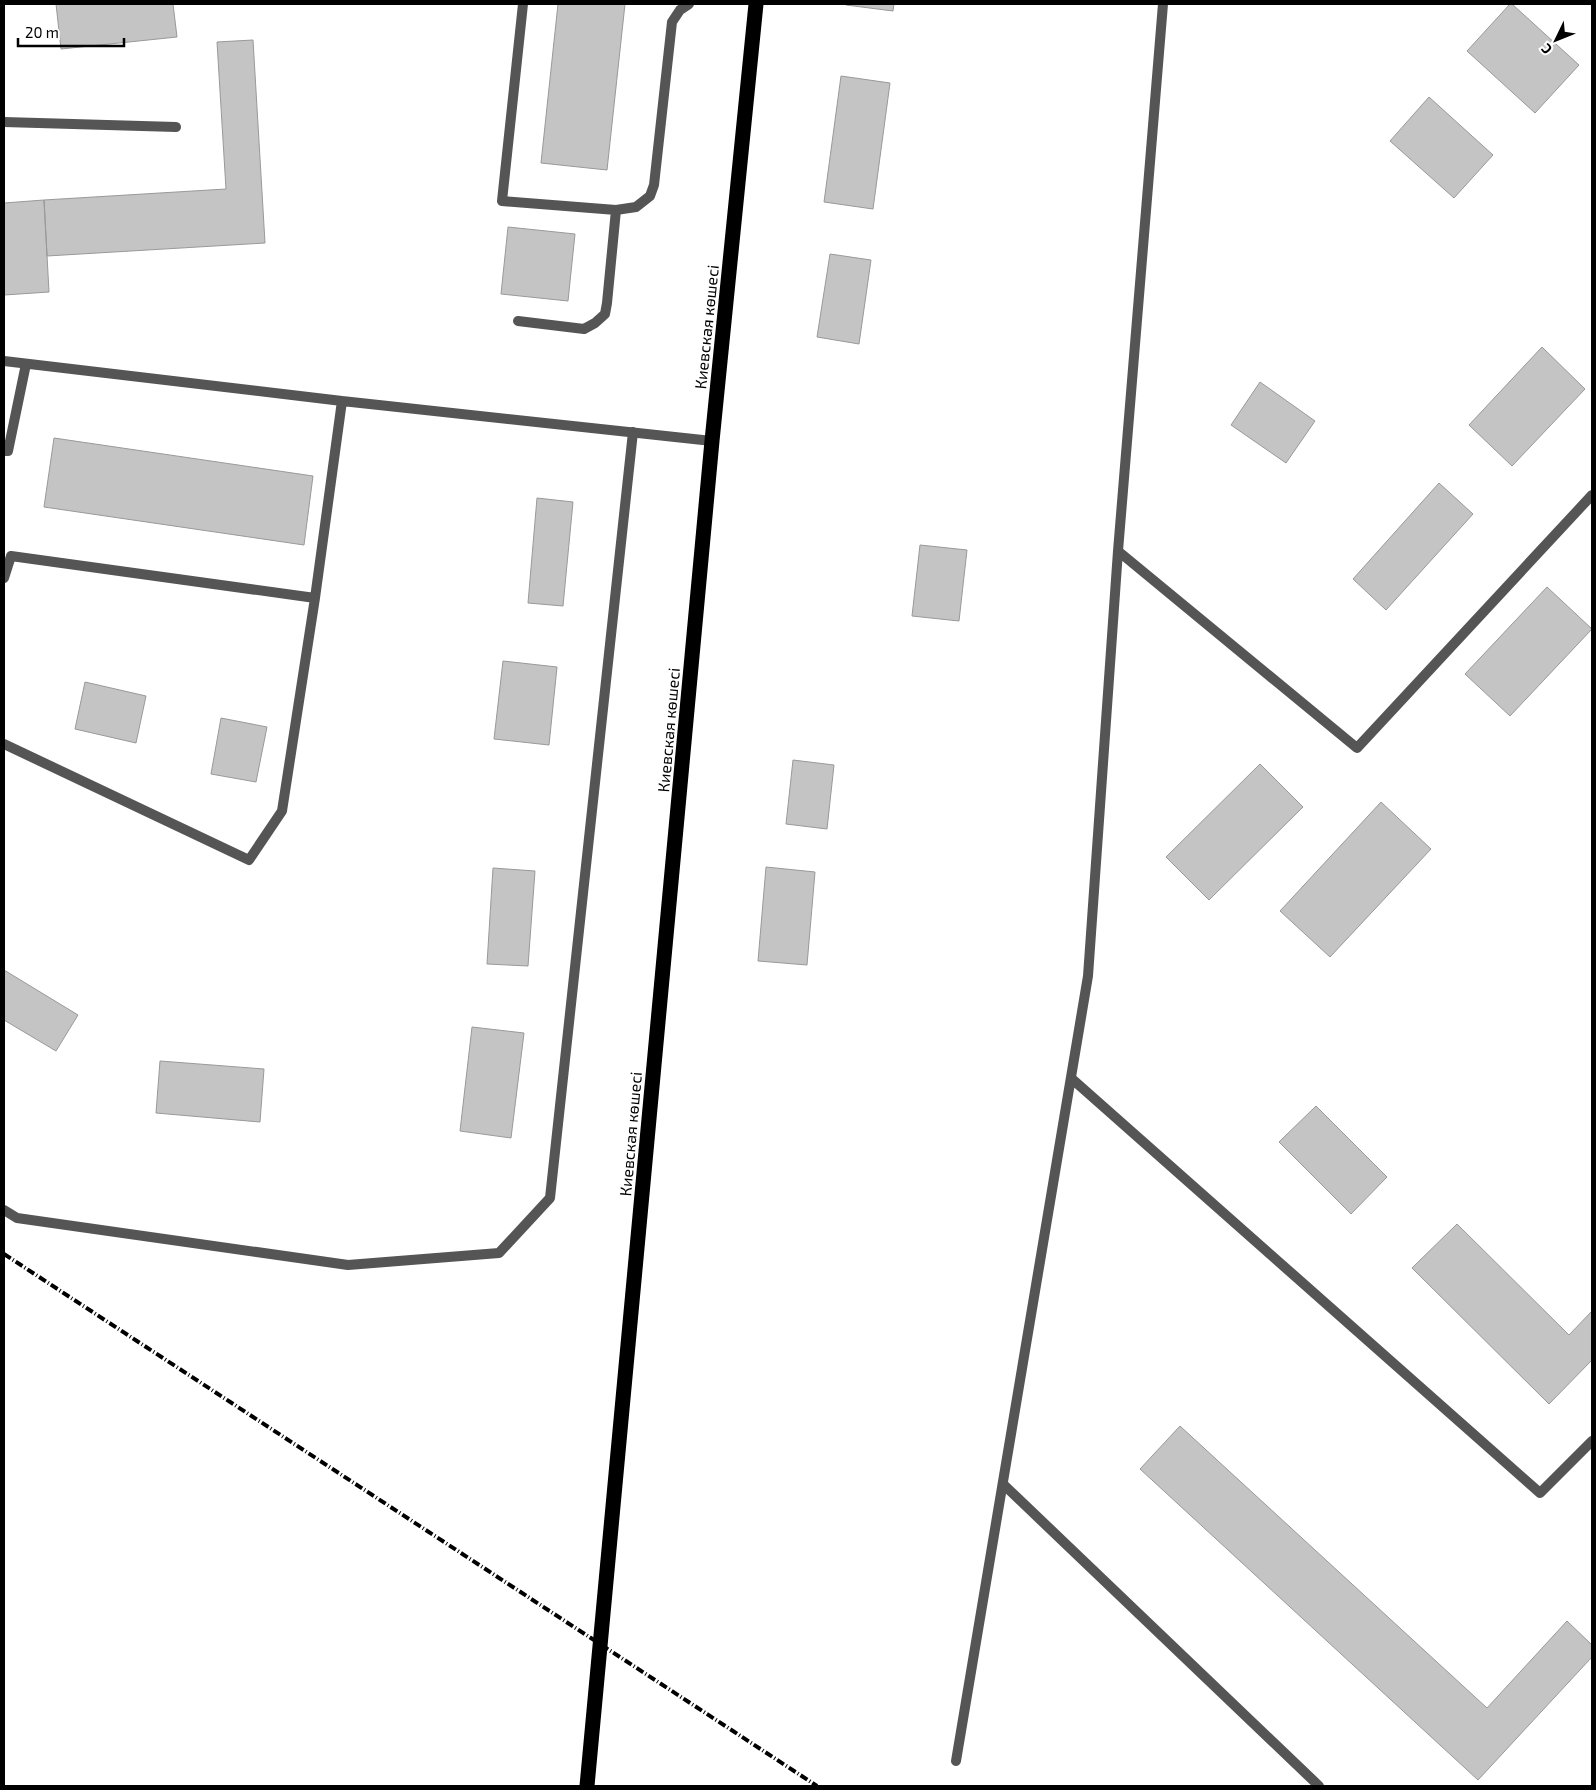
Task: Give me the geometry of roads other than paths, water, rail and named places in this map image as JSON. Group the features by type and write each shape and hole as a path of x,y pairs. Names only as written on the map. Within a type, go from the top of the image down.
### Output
{"highway":[{"name":"Киевская көшесі","path":"587,1786 712,441 756,4"}],"lane":[{"path":"522,4 502,201 616,210 636,207 650,196 654,185 672,22 680,10 689,4"},
{"path":"956,1761 1088,976 1118,551 1163,4"},
{"path":"4,122 176,128"},
{"path":"518,322 584,329 595,323 605,314 616,210"},
{"path":"4,361 342,401 712,441"},
{"path":"4,451 8,451 26,364"},
{"path":"4,744 249,860 282,811 315,598 342,401"},
{"path":"4,1210 17,1218 348,1265 499,1253 550,1198 632,432"},
{"path":"1118,551 1357,748 1592,495"},
{"path":"4,578 11,556 315,598"},
{"path":"1070,1078 1540,1493 1592,1441"},
{"path":"1003,1484 1319,1786"}],"railway":[{"path":"4,1254 817,1786"}]}
